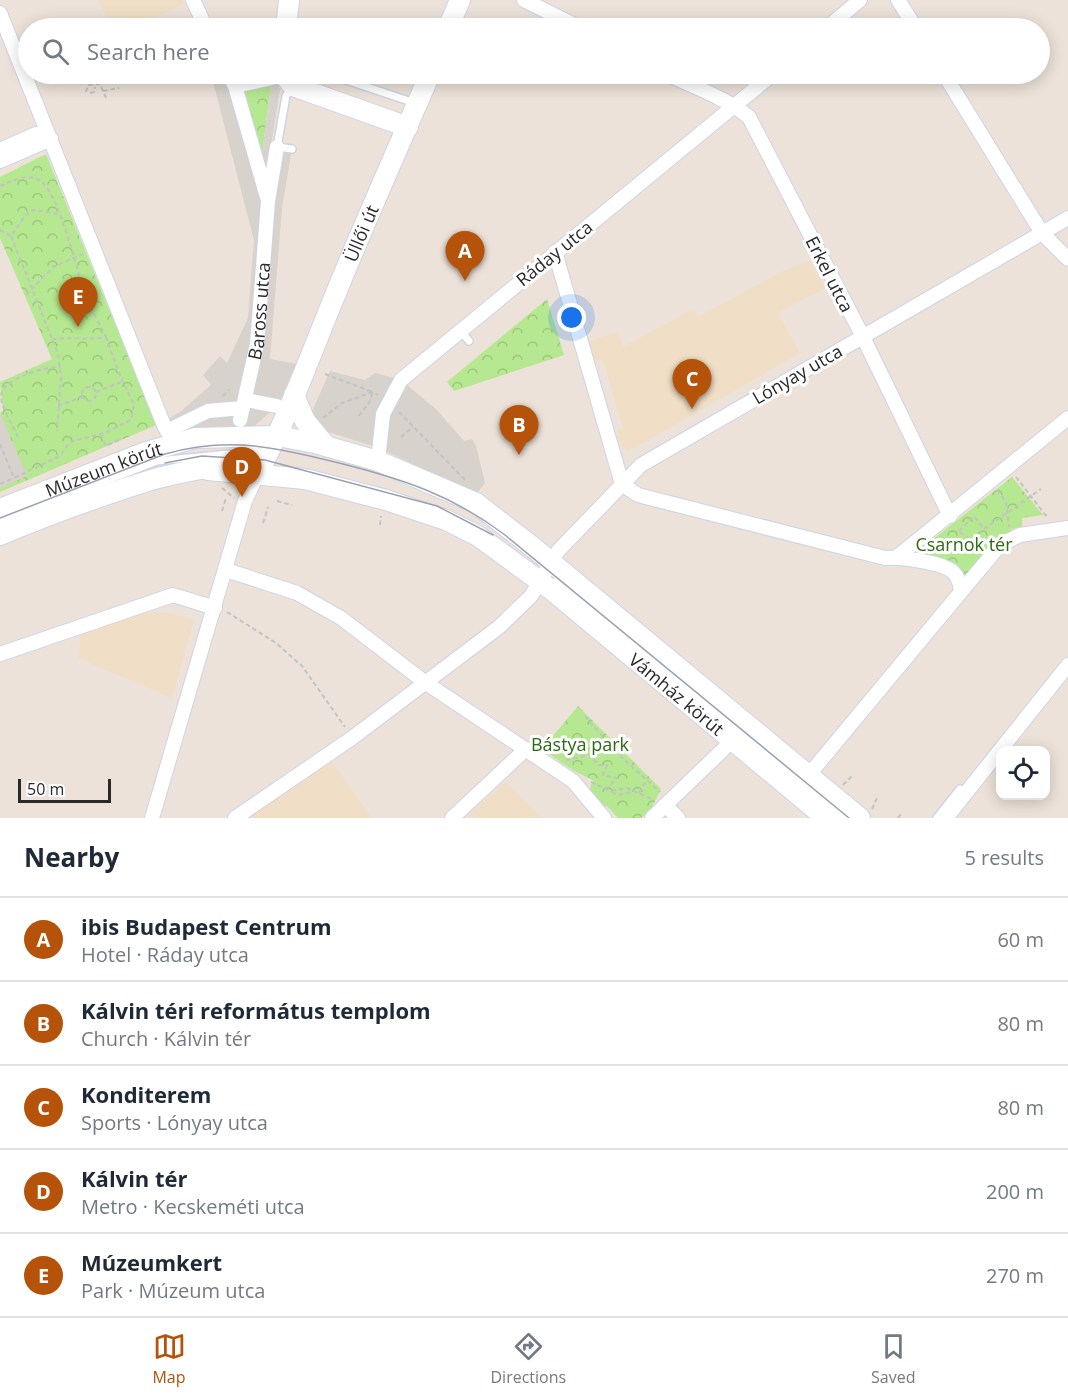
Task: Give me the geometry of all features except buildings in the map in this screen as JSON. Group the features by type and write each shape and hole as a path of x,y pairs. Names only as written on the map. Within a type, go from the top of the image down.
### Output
{"main road":[{"path":"287,18 289,0"},
{"path":"452,18 460,0"},
{"path":"297,84 408,127"},
{"name":"Üllői út","path":"258,473 278,436 426,84"},
{"path":"173,436 243,416 257,431 268,425 294,395 310,429 326,446"},
{"name":"Vámház körút","path":"243,416 278,436 326,446 378,461 476,504 552,563 804,781 865,816"},
{"name":"Múzeum körút","path":"0,509 173,436"},
{"path":"213,477 278,436"},
{"path":"213,477 258,473 305,479 386,500 446,520 550,582"},
{"name":"Múzeum körút","path":"0,535 101,495 170,475 213,477"},
{"name":"Vámház körút","path":"550,582 732,740 826,818"}],"street":[{"path":"193,0 201,18"},
{"path":"524,0 560,18"},
{"path":"838,18 860,0"},
{"path":"898,0 910,18"},
{"path":"0,13 18,57"},
{"path":"29,84 173,436 208,411 243,416 277,406"},
{"name":"Baross utca","path":"232,84 268,201"},
{"name":"Erkel utca","path":"689,84 735,105 749,117 822,270 862,335 950,516"},
{"name":"Ráday utca","path":"378,461 380,433 388,401 401,380 761,84"},
{"path":"950,84 1042,233 1068,259"},
{"path":"0,150 36,134 51,139"},
{"path":"0,161 51,139"},
{"name":"Baross utca","path":"243,416 257,344 268,201 277,147"},
{"name":"Lónyay utca","path":"235,818 352,738 500,627 550,582 552,563 558,551 641,465 862,335 1068,218"},
{"path":"555,252 622,484 638,495 885,558 897,557 947,568 958,578 961,590"},
{"path":"897,557 1068,418"},
{"path":"152,818 245,501 258,473"},
{"path":"804,781 1000,545 1007,532 1064,529"},
{"path":"226,570 297,594 332,613 426,683 573,781 604,818"},
{"path":"0,654 173,595 215,608"},
{"path":"946,818 1068,665"},
{"path":"652,818 732,740"},
{"path":"452,818 475,803 526,749"},
{"path":"665,806 678,818"}],"lane":[{"name":"Baross utca","path":"277,147 286,96 285,84"},
{"path":"358,84 417,104"},
{"path":"277,147 292,149"},
{"path":"460,330 469,341"},
{"name":"Múzeum körút","path":"157,461 173,436"},
{"name":"Múzeum körút","path":"0,522 157,461 202,455 248,455"},
{"name":"Múzeum körút","path":"65,496 101,495"},
{"name":"Vámház körút","path":"550,582 804,781 842,818"},
{"path":"937,818 960,789"}],"path":[{"path":"90,93 94,92 95,87 100,84 107,100"},
{"path":"86,92 88,85 95,87"},
{"path":"103,91 119,88"},
{"path":"0,186 25,176 40,181 49,189 76,256 86,297 106,337 122,381 134,405 134,416 124,425 70,442 60,456 0,484"},
{"path":"11,236 26,215 33,210 58,214"},
{"path":"0,230 11,236 53,339 60,366 57,431"},
{"path":"26,295 53,267 76,256"},
{"path":"53,339 76,336 97,339 106,337"},
{"path":"18,437 1,397 2,388 9,382 46,367 60,366"},
{"path":"324,374 373,392 388,401 470,484"},
{"path":"82,397 85,401 93,401 96,392 122,381"},
{"path":"82,397 87,387 96,392"},
{"path":"218,400 229,390"},
{"path":"358,417 369,403 373,392"},
{"path":"316,423 342,403 373,392"},
{"path":"58,406 82,397"},
{"path":"401,437 413,428"},
{"path":"101,434 106,446 120,440"},
{"path":"0,444 15,478"},
{"path":"1009,468 1030,496 1064,529"},
{"path":"213,477 233,498"},
{"path":"991,482 1006,502 1007,532"},
{"path":"973,542 984,529 1041,489"},
{"path":"222,511 226,498"},
{"path":"277,501 292,505"},
{"path":"263,523 268,507"},
{"path":"950,516 952,525 983,549 989,543"},
{"path":"959,531 974,516 984,529"},
{"path":"215,608 233,614 276,643 302,666 352,738"},
{"path":"585,716 605,740 660,792 665,806"},
{"path":"555,768 559,761 589,755 605,740"},
{"path":"589,755 599,765 607,765 603,775 616,776 606,789"},
{"path":"839,790 852,776"},
{"path":"637,792 647,780"},
{"path":"573,781 592,783 610,791 627,788 665,806"},
{"path":"865,816 878,796"},
{"path":"898,818 901,814"}],"shaded area":[{"path":"98,0 182,0 184,4 154,18 106,18"},
{"path":"214,84 271,84 278,84 280,90 270,151 291,154 282,208 270,359 298,364 277,406 251,429 180,441 163,423 211,385 203,375 220,356 227,363 248,318 254,240","holes":["271,84 261,163 238,89"]},
{"path":"810,260 825,288 778,313 800,353 629,451 622,448 617,431 623,429 603,360 595,361 589,341 618,332 623,347 693,309 698,317 783,271"},
{"path":"330,371 365,380 375,373 401,380 436,409 464,441 472,439 476,446 485,483 474,497 464,488 379,448 319,429 310,416"},
{"path":"0,413 27,476 0,488"},
{"path":"138,612 169,613 194,620 172,698 78,658 81,632"},
{"path":"330,759 372,818 242,818"},
{"path":"506,782 542,818 466,818 478,807"}],"green space":[{"path":"271,84 261,164 238,89"},
{"path":"46,154 156,425 0,492 0,413 3,411 0,382 52,359 0,238 0,177"},
{"path":"547,299 564,355 454,391 447,382"},
{"name":"Csarnok tér","path":"1012,477 1043,515 1022,518 1022,527 1011,529 1012,534 965,582 913,555"},
{"name":"Bástya park","path":"578,706 661,789 652,807 641,818 618,818 607,806 600,808 588,794 593,780 574,771 542,749"}],"tram line":[{"path":"0,518 165,454 210,446 273,448 406,482 466,509 505,535 849,818"},
{"path":"165,463 202,456 265,460 437,506 493,535"}],"place":[{"name":"ibis Budapest Centrum","path":"465,281"},
{"name":"Múzeumkert","path":"78,327"},
{"name":"Konditerem","path":"692,409"},
{"name":"Kálvin téri református templom","path":"519,455"},
{"name":"Kálvin tér","path":"242,497"}]}
